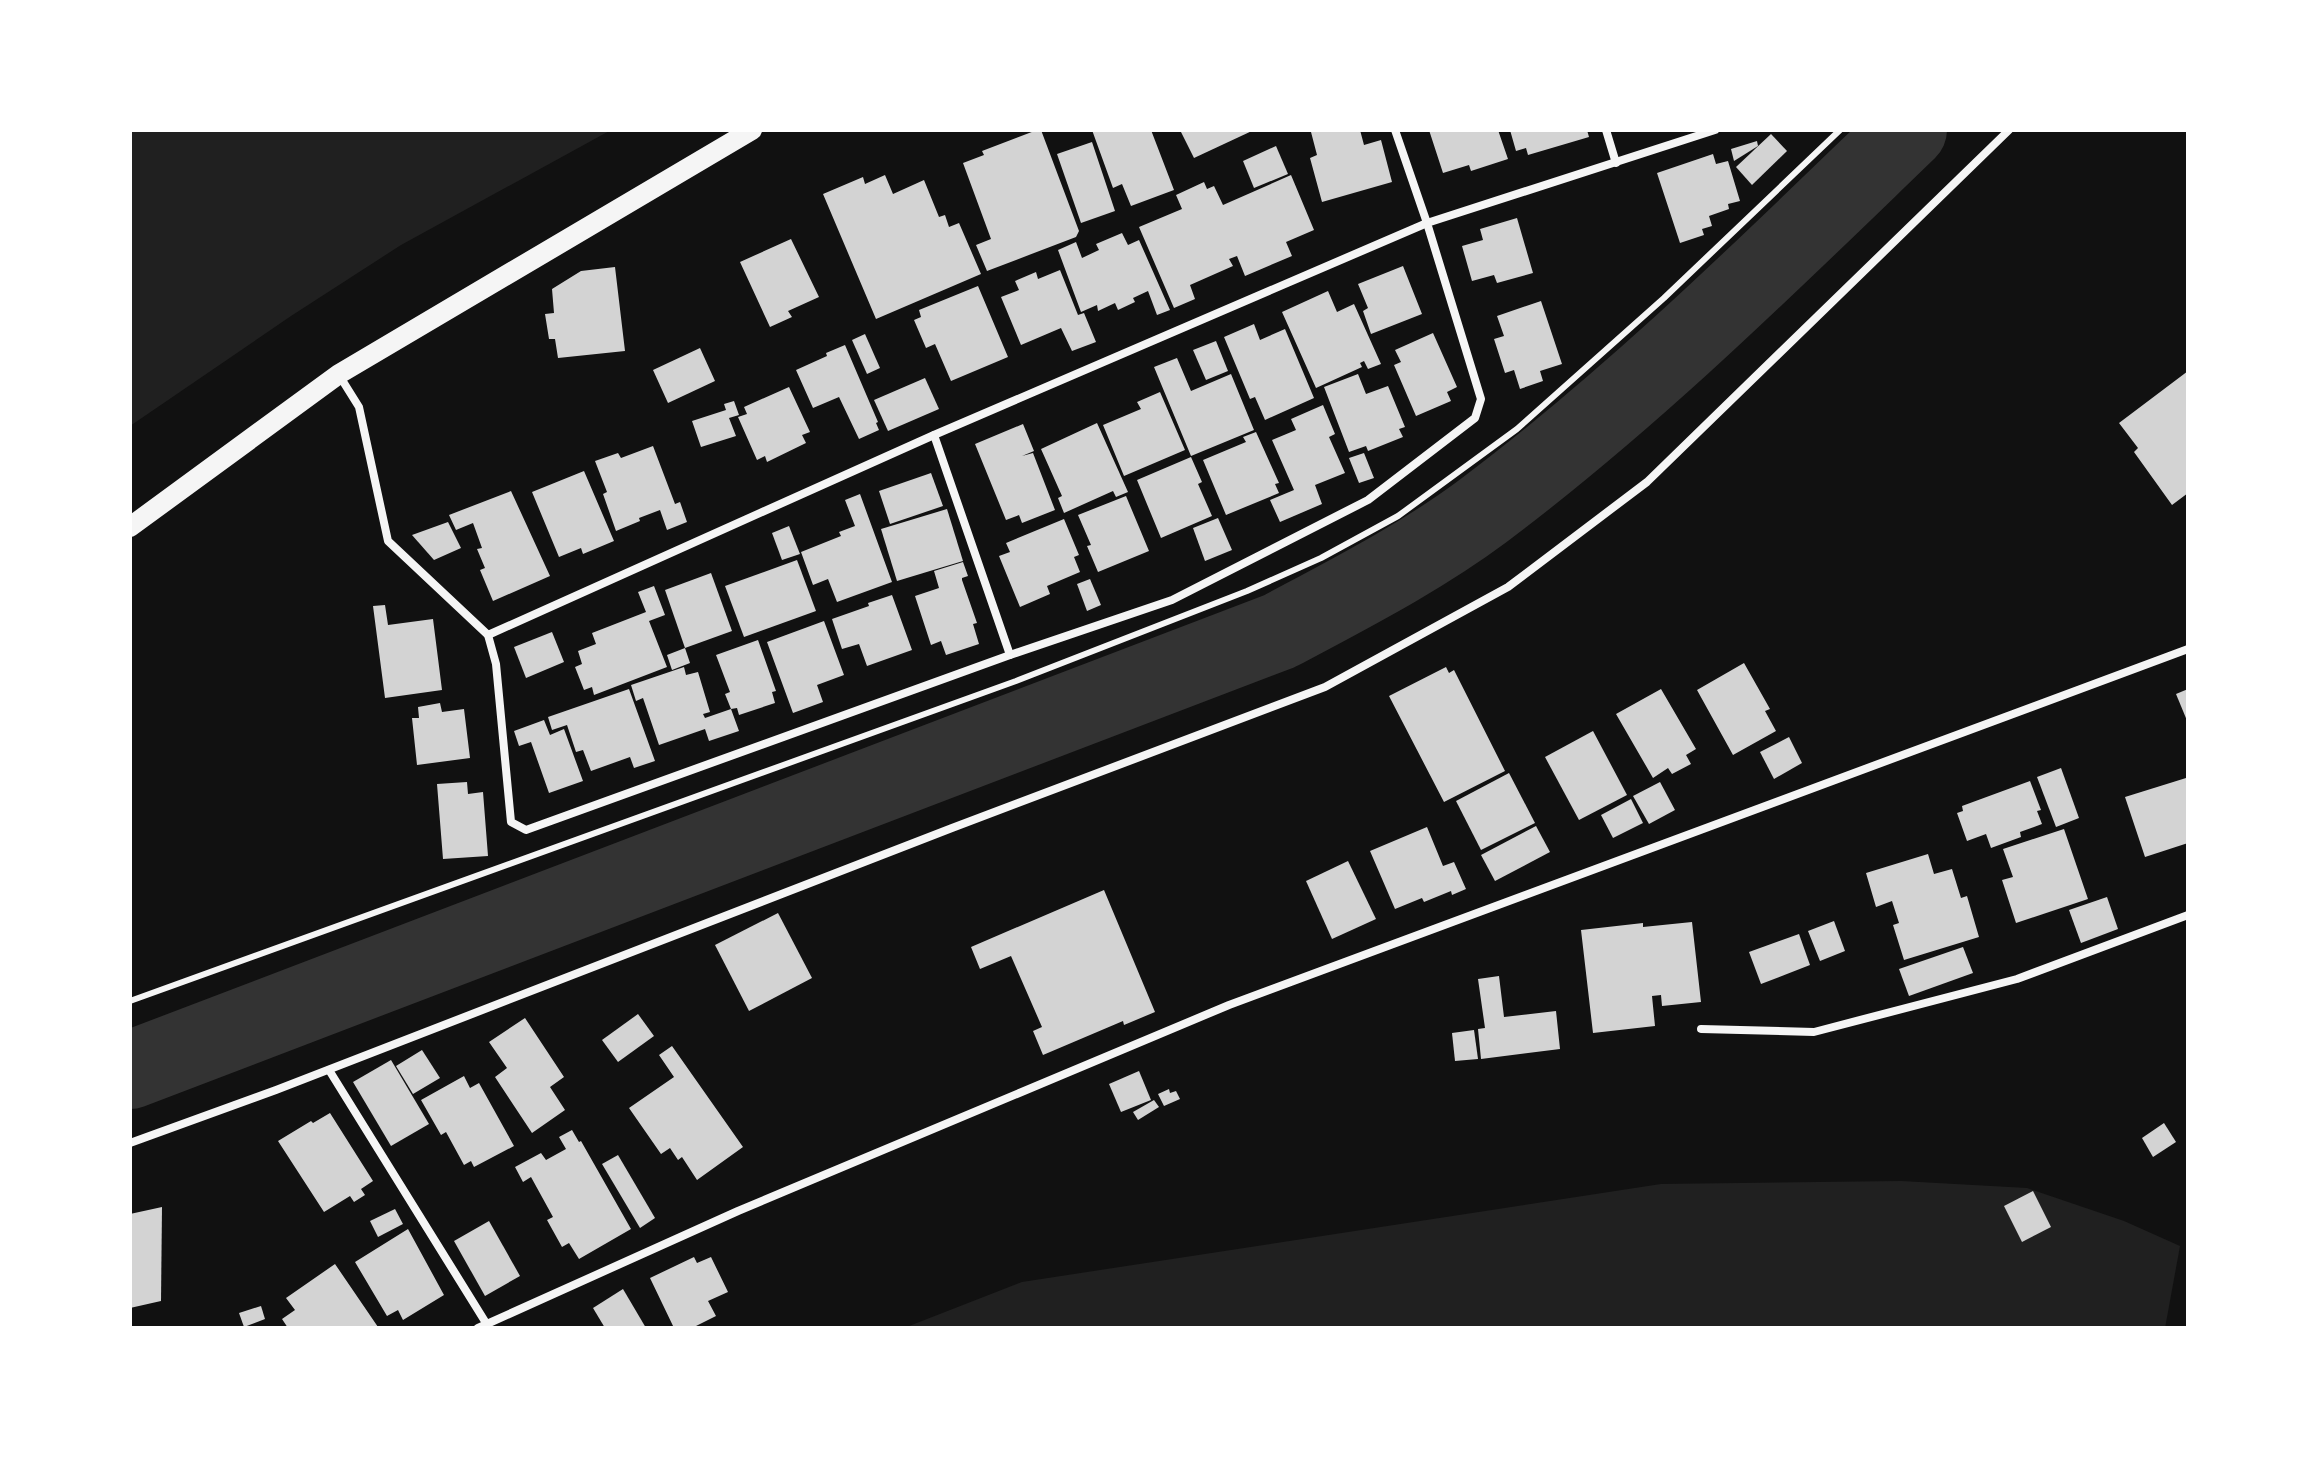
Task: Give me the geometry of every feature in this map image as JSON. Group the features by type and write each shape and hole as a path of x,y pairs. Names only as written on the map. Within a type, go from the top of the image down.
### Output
{"main road":[{"path":"130,527 339,374 752,130"}],"street":[{"path":"339,374 359,407 388,541 488,635 496,664 511,822 526,830 1010,655 1172,600 1368,500 1475,418 1481,399 1395,130"},
{"path":"1606,130 1616,163"},
{"path":"488,635 934,435 1427,223 1715,130"},
{"path":"130,1143 329,1070 966,822 1325,687 1508,587 1647,482 2009,130"},
{"path":"934,435 1010,655"},
{"path":"329,1070 482,1326 738,1211 1229,1005 2188,649"},
{"path":"1701,1029 1814,1032 2017,979 2188,915"}],"lane":[{"path":"130,1001 1016,681 1247,591 1321,558 1398,516 1517,429 1664,298 1840,130"}],"shaded area":[{"path":"130,130 611,130 401,245 130,426"},
{"path":"1901,1181 2027,1188 2124,1221 2180,1246 2165,1328 904,1328 1022,1282 1661,1184"}],"building":[{"path":"1041,130 1079,231 1076,237 987,271 976,245 991,239 963,163 984,155 982,151"},
{"path":"1092,130 1151,130 1174,190 1131,206 1122,184 1113,188"},
{"path":"1180,130 1254,130 1194,158"},
{"path":"1360,130 1364,145 1381,140 1392,182 1322,202 1310,158 1317,155 1311,132"},
{"path":"1429,130 1498,130 1508,159 1471,171 1469,165 1443,173"},
{"path":"1510,130 1587,130 1589,137 1528,155 1526,148 1516,151"},
{"path":"1771,134 1787,151 1752,185 1736,167"},
{"path":"1757,141 1758,146 1734,161 1731,149"},
{"path":"1092,142 1115,211 1081,223 1057,154"},
{"path":"1276,146 1288,174 1254,188 1243,161"},
{"path":"1713,154 1716,164 1728,161 1740,201 1728,204 1729,209 1709,216 1712,226 1702,229 1704,235 1680,243 1657,173"},
{"path":"885,175 893,194 924,180 939,217 945,215 949,227 959,223 981,274 876,319 823,194 863,177 865,184"},
{"path":"1291,175 1314,230 1286,242 1292,256 1245,276 1237,256 1229,259 1233,266 1190,285 1195,299 1174,308 1139,227 1182,209 1176,195 1204,182 1207,189 1214,186 1223,205"},
{"path":"1517,218 1533,273 1497,283 1494,275 1472,281 1462,246 1483,240 1480,229"},
{"path":"1122,233 1128,245 1139,240 1170,310 1157,315 1148,291 1118,310 1115,303 1098,311 1097,305 1081,312 1058,250 1076,242 1082,258 1099,250 1096,244"},
{"path":"791,239 819,297 788,311 792,317 770,327 740,262"},
{"path":"1403,266 1422,314 1371,334 1363,311 1368,308 1358,284"},
{"path":"615,267 625,351 558,358 555,339 549,339 545,314 554,313 552,289 581,271"},
{"path":"1060,270 1078,315 1084,313 1096,342 1072,351 1061,328 1021,345 1001,297 1019,290 1015,281 1036,272 1038,279"},
{"path":"978,286 1008,357 951,381 935,344 926,348 914,320 921,317 919,310"},
{"path":"1328,291 1337,312 1354,304 1381,364 1368,369 1364,361 1360,363 1362,367 1316,388 1282,312"},
{"path":"1541,301 1562,364 1540,371 1543,381 1520,389 1514,370 1505,373 1494,339 1504,336 1497,316"},
{"path":"1254,324 1260,340 1285,329 1314,398 1265,420 1255,397 1250,399 1224,337"},
{"path":"1433,333 1457,387 1447,392 1451,401 1416,416 1394,365 1401,362 1395,350"},
{"path":"865,334 880,368 867,374 852,340"},
{"path":"1216,341 1228,371 1206,380 1193,350"},
{"path":"845,345 878,422 879,430 859,439 839,397 813,408 796,370"},
{"path":"700,348 715,381 668,403 653,370"},
{"path":"1177,358 1191,391 1231,374 1254,430 1191,456 1154,367"},
{"path":"2188,371 2188,493 2172,505 2134,452 2138,448 2119,423"},
{"path":"1358,374 1366,394 1388,386 1405,427 1399,429 1403,437 1368,451 1366,446 1349,452 1324,387"},
{"path":"925,378 939,409 888,431 874,400"},
{"path":"789,387 810,432 802,435 806,443 767,462 765,456 757,460 738,417 747,414 744,407"},
{"path":"1160,392 1185,450 1124,476 1103,425 1141,409 1137,402"},
{"path":"734,401 739,415 729,418 736,436 701,447 692,421 726,410 724,404"},
{"path":"1323,405 1335,434 1329,437 1345,473 1315,485 1322,504 1280,522 1270,500 1294,490 1272,440 1296,430 1291,419"},
{"path":"1097,423 1128,492 1116,497 1113,491 1064,513 1058,498 1062,496 1041,449"},
{"path":"1023,424 1034,451 1022,456 1033,453 1055,510 1022,523 1019,515 1006,520 975,444"},
{"path":"1256,432 1279,483 1275,484 1279,493 1226,515 1203,460 1246,442 1243,437"},
{"path":"653,446 675,504 680,502 687,522 667,530 660,510 616,531 603,494 607,492 595,461 618,453 621,458"},
{"path":"1364,453 1374,478 1359,483 1349,458"},
{"path":"1191,457 1202,482 1198,484 1212,516 1161,538 1137,480"},
{"path":"584,471 614,541 583,554 581,548 559,557 532,492"},
{"path":"931,473 943,506 890,524 879,491"},
{"path":"511,491 550,576 493,601 480,570 485,568 477,549 482,548 473,523 456,530 449,515"},
{"path":"860,494 892,582 837,602 828,579 813,585 801,552 841,536 839,532 855,526 845,500"},
{"path":"1126,496 1149,551 1098,572 1078,515"},
{"path":"947,509 963,561 897,581 881,529"},
{"path":"1218,518 1232,550 1205,561 1193,528"},
{"path":"1064,519 1079,555 1074,557 1080,572 1047,586 1050,594 1020,607 999,556 1010,552 1006,543"},
{"path":"448,522 461,548 434,560 412,535"},
{"path":"789,526 800,554 782,560 772,533"},
{"path":"797,560 816,611 744,637 725,586"},
{"path":"963,562 968,576 962,580 977,623 973,624 979,644 946,655 941,641 931,645 915,596 939,588 934,571"},
{"path":"711,573 732,631 685,648 665,590"},
{"path":"1090,579 1101,605 1087,611 1077,584"},
{"path":"654,586 665,615 649,621 667,667 594,695 592,687 584,690 575,667 582,664 578,651 596,644 592,633 646,612 638,592"},
{"path":"892,595 912,650 867,666 859,644 842,649 832,619"},
{"path":"385,605 388,625 433,619 442,690 385,698 373,606"},
{"path":"824,621 844,675 817,685 823,702 793,713 767,642"},
{"path":"552,632 564,662 526,678 514,647"},
{"path":"758,640 776,691 772,692 775,703 739,715 737,708 731,709 725,694 730,692 716,655"},
{"path":"685,648 690,663 672,670 667,655"},
{"path":"1744,663 1770,709 1765,711 1776,731 1733,755 1697,690"},
{"path":"684,667 686,675 698,672 710,712 703,714 705,718 731,709 739,731 709,741 705,729 659,745 643,698 636,701 631,685"},
{"path":"1446,667 1449,673 1454,670 1505,771 1444,802 1389,696"},
{"path":"629,689 655,761 634,768 630,757 591,771 583,750 576,752 567,725 552,730 548,717"},
{"path":"1661,689 1696,749 1686,755 1691,764 1672,774 1668,768 1653,778 1616,714"},
{"path":"2188,689 2188,723 2176,694"},
{"path":"440,703 442,712 464,709 470,758 417,765 412,718 419,718 418,707"},
{"path":"544,720 550,735 564,729 583,781 549,793 531,742 519,746 514,731"},
{"path":"1593,731 1627,795 1579,820 1545,757"},
{"path":"1789,737 1802,763 1774,779 1760,752"},
{"path":"2061,768 2079,818 2056,827 2037,777"},
{"path":"1509,773 1535,823 1481,850 1456,801"},
{"path":"2186,778 2188,843 2145,857 2125,797"},
{"path":"2030,781 2041,810 2037,811 2042,824 2020,832 2021,837 1991,848 1986,834 1967,841 1957,813 1963,811 1962,806"},
{"path":"467,782 468,794 483,792 488,856 443,859 437,784"},
{"path":"1660,782 1675,810 1649,824 1633,796"},
{"path":"1631,799 1643,823 1613,838 1601,815"},
{"path":"1536,826 1550,852 1495,881 1481,855"},
{"path":"1427,827 1443,866 1454,862 1466,889 1452,895 1451,891 1424,902 1422,898 1395,909 1370,851"},
{"path":"2064,829 2088,899 2016,923 2002,880 2013,877 2003,849"},
{"path":"1928,854 1934,874 1952,869 1961,898 1967,896 1979,937 1904,960 1893,925 1899,923 1892,901 1876,907 1866,873"},
{"path":"1348,861 1376,919 1332,939 1306,881"},
{"path":"1104,890 1155,1012 1124,1025 1123,1021 1043,1055 1033,1031 1042,1027 1011,956 980,969 971,947"},
{"path":"2107,897 2118,929 2081,943 2069,910"},
{"path":"778,913 812,978 749,1011 715,945"},
{"path":"1834,921 1845,951 1820,961 1808,931"},
{"path":"1692,922 1701,1002 1662,1006 1661,995 1652,996 1655,1026 1593,1033 1581,930 1643,923 1643,927"},
{"path":"1799,934 1810,965 1761,984 1749,952"},
{"path":"1963,947 1973,973 1909,996 1899,969"},
{"path":"1499,976 1504,1017 1556,1011 1560,1049 1481,1059 1478,1029 1485,1028 1478,979"},
{"path":"638,1014 654,1036 618,1062 602,1040"},
{"path":"525,1018 564,1077 550,1087 565,1110 532,1133 495,1077 507,1068 489,1042"},
{"path":"1474,1030 1478,1059 1455,1061 1452,1033"},
{"path":"672,1046 743,1147 697,1180 682,1157 678,1160 670,1148 661,1154 629,1108 674,1077 659,1055"},
{"path":"422,1050 440,1078 413,1094 396,1066"},
{"path":"391,1060 429,1124 391,1146 353,1082"},
{"path":"1139,1071 1151,1100 1121,1112 1109,1084"},
{"path":"464,1076 470,1088 479,1083 514,1146 474,1167 471,1161 464,1165 446,1132 441,1135 421,1100"},
{"path":"1169,1089 1170,1093 1176,1091 1180,1099 1164,1106 1158,1094"},
{"path":"1154,1100 1159,1107 1138,1120 1133,1112"},
{"path":"330,1113 373,1181 361,1189 365,1195 354,1202 350,1196 324,1212 278,1141"},
{"path":"2164,1123 2176,1142 2153,1157 2142,1138"},
{"path":"572,1130 631,1229 579,1259 569,1243 562,1247 547,1220 553,1217 531,1177 523,1182 515,1167 541,1153 546,1160 566,1149 559,1137"},
{"path":"618,1155 655,1218 640,1228 602,1164"},
{"path":"2033,1191 2051,1227 2022,1242 2004,1206"},
{"path":"162,1207 161,1301 130,1308 130,1214"},
{"path":"395,1209 403,1224 378,1237 370,1221"},
{"path":"489,1221 520,1276 485,1296 454,1241"},
{"path":"408,1229 444,1295 403,1320 398,1310 387,1316 355,1262"},
{"path":"694,1257 697,1263 711,1257 728,1292 708,1301 716,1316 692,1328 674,1328 650,1278"},
{"path":"335,1264 378,1327 288,1328 282,1319 295,1310 286,1298"},
{"path":"623,1289 646,1328 605,1328 593,1308"},
{"path":"261,1306 265,1319 244,1327 239,1313"}],"waterway":[{"path":"130,1070 1280,631 1434,544 1540,467 1702,327 1908,130"}]}
